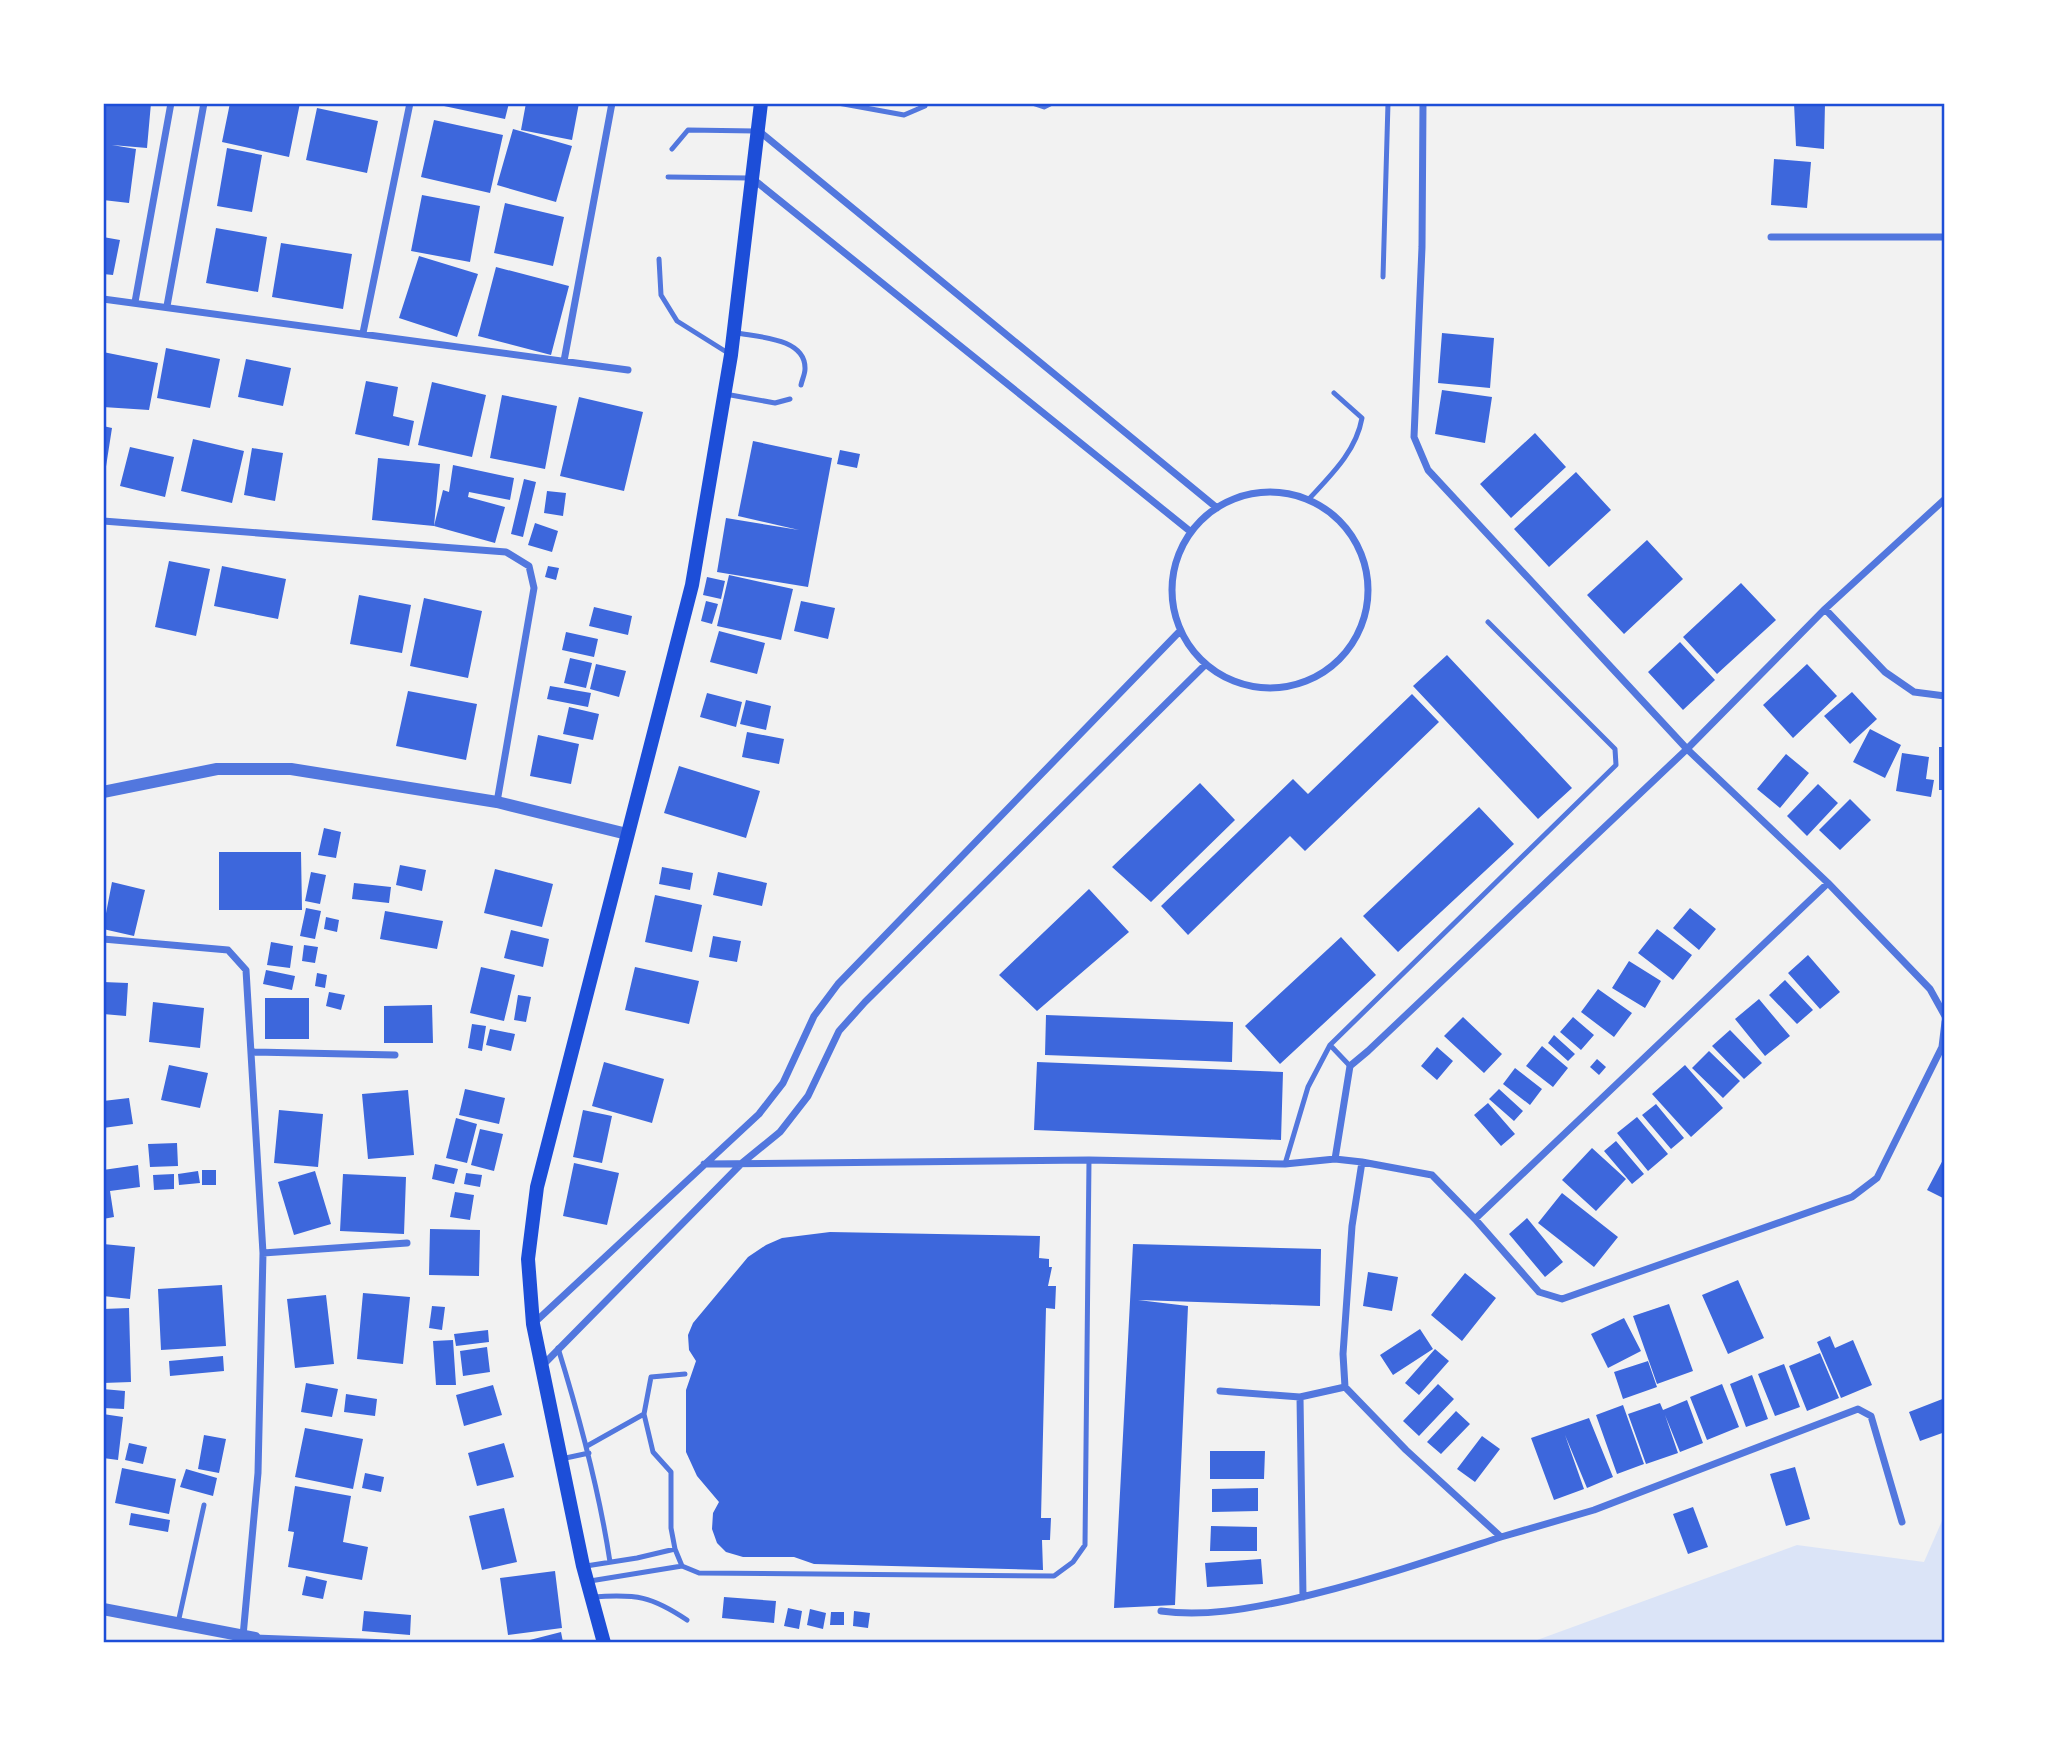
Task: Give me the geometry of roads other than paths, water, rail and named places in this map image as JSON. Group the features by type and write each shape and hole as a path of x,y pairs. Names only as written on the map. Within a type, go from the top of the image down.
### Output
{"main road":[{"path":"604,1643 590,1597 541,1368 533,1324 528,1259 537,1187 692,585 731,355 761,103"}],"street":[{"path":"135,302 170,103"},
{"path":"167,306 204,103"},
{"path":"363,333 410,103"},
{"path":"564,361 612,103"},
{"path":"1423,103 1422,247 1414,437 1428,470 1687,749 1828,883 1930,989 1945,1016"},
{"path":"758,131 1217,508"},
{"path":"753,179 1191,532"},
{"path":"1771,236 1945,237"},
{"path":"103,299 628,370"},
{"path":"1252,494 1290,494 1325,508 1352,534 1364,560 1369,588 1368,607 1355,642 1329,670 1295,686 1257,688 1239,683 1206,664 1191,649 1180,631 1173,606 1172,580 1179,555 1191,532 1217,508 1252,494"},
{"path":"1335,1159 1350,1066 1687,749 1825,609 1945,499"},
{"path":"103,521 506,552 529,566 534,589 497,802"},
{"path":"1825,609 1885,672 1914,692 1945,696"},
{"path":"533,1324 759,1114 783,1083 814,1016 838,984 1180,631"},
{"path":"541,1368 557,1348 742,1163 780,1132 808,1096 839,1031 865,1002 1206,664"},
{"path":"103,792 217,769 291,769 497,802 627,834"},
{"path":"1475,1219 1828,883"},
{"path":"103,939 228,950 246,970 262,1252 258,1473 247,1639"},
{"path":"704,1164 1090,1160 1284,1164 1335,1159 1362,1162 1432,1175 1539,1292 1563,1299 1852,1197 1877,1178 1942,1047 1945,1022"},
{"path":"251,1052 395,1055"},
{"path":"1362,1162 1352,1226 1343,1354 1345,1387 1406,1450 1501,1537"},
{"path":"262,1252 407,1243"},
{"path":"1220,1391 1300,1397 1345,1387"},
{"path":"1300,1397 1303,1597"},
{"path":"1161,1611 1174,1613 1241,1610 1371,1580 1594,1510 1858,1409 1871,1416 1902,1522"},
{"path":"103,1609 247,1639 389,1643"}],"lane":[{"path":"838,103 904,115 926,103"},
{"path":"1032,103 1044,107 1052,103"},
{"path":"1383,277 1388,103"},
{"path":"671,149 688,130 758,131"},
{"path":"668,177 753,179"},
{"path":"659,259 661,295 677,321 731,355"},
{"path":"734,332 783,341 799,352 805,367 801,385"},
{"path":"724,393 775,403 790,399"},
{"path":"1308,500 1336,470 1359,436 1362,418 1334,393"},
{"path":"1284,1164 1308,1087 1330,1045 1616,765 1615,749 1488,622"},
{"path":"1330,1045 1350,1066"},
{"path":"585,1574 682,1566 699,1573 1054,1576 1073,1562 1084,1545 1090,1160"},
{"path":"557,1348 588,1450 610,1562"},
{"path":"682,1566 671,1528 671,1472 653,1452 645,1414 651,1377 685,1374"},
{"path":"561,1459 588,1450 645,1414"},
{"path":"178,1623 204,1505"},
{"path":"585,1574 610,1562 675,1549"},
{"path":"590,1597 626,1594 647,1598 687,1620"}]}
